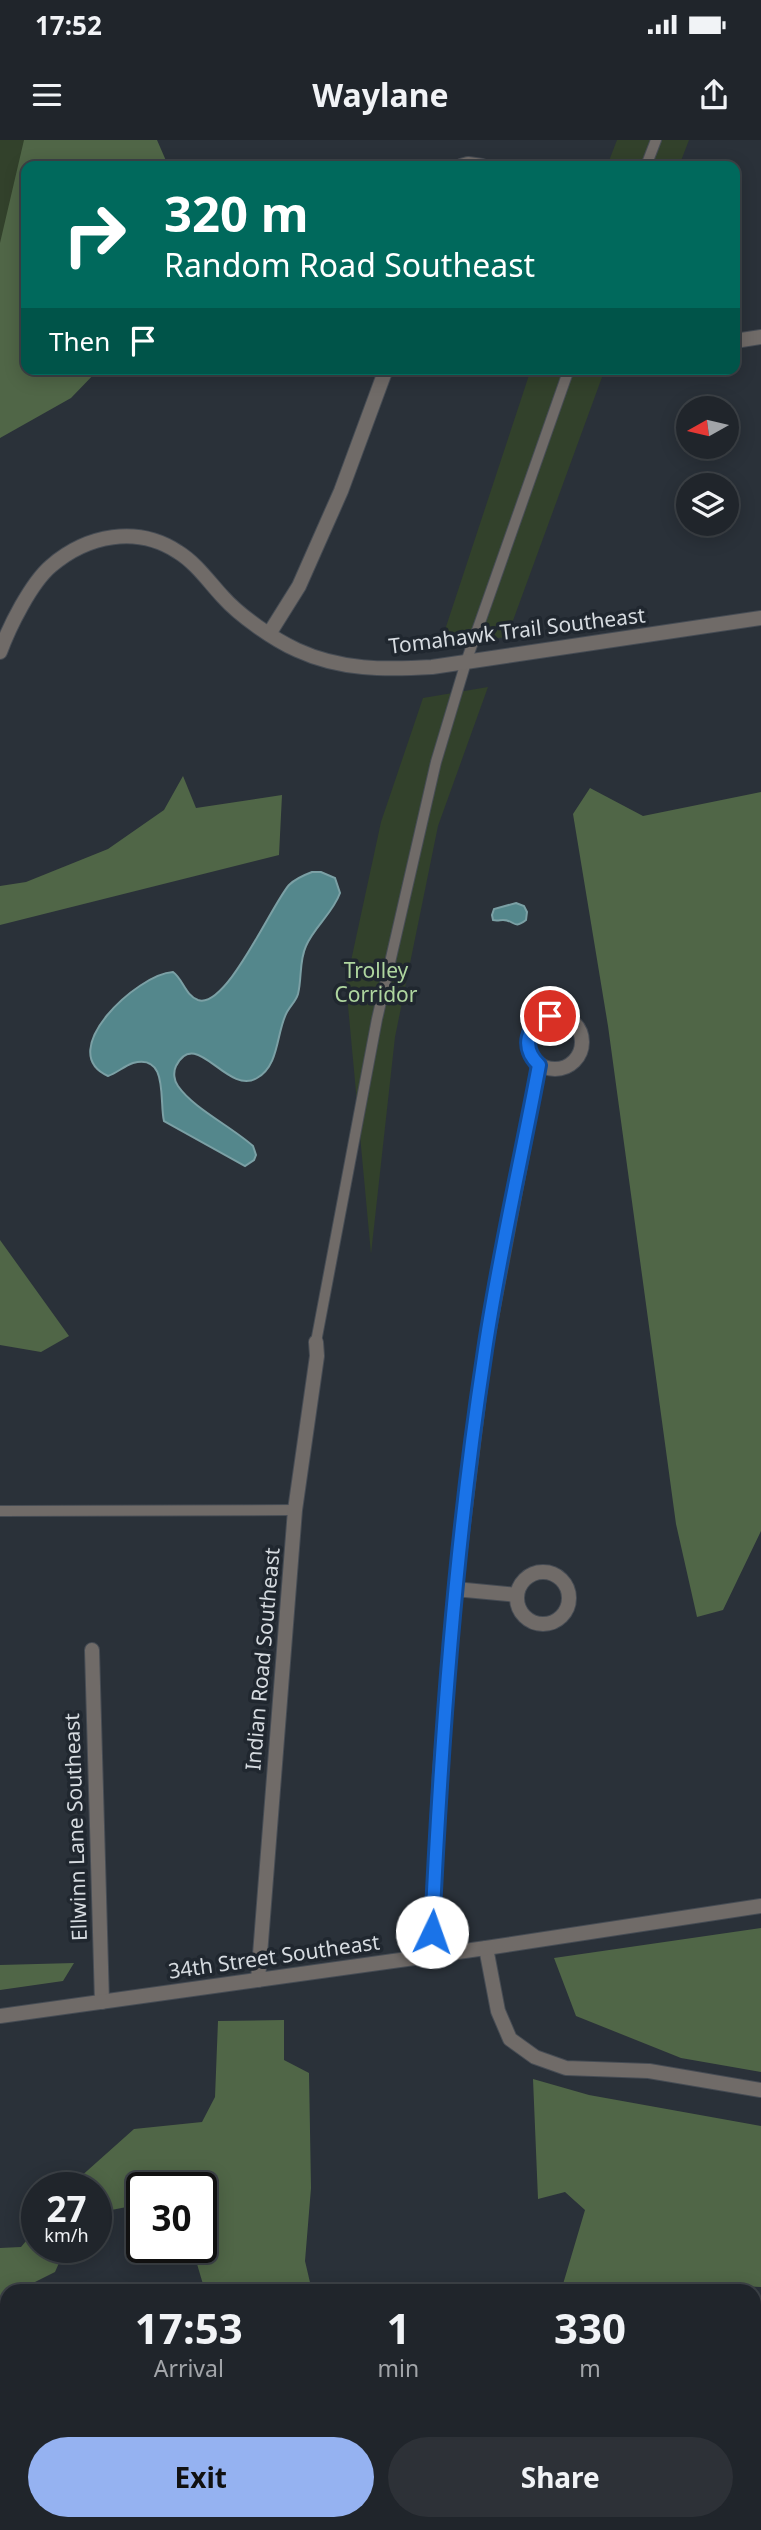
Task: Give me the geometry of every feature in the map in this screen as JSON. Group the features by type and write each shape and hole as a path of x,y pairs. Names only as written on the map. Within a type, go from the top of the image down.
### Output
{"street":[{"path":"740,340 761,337"},
{"path":"269,634 299,586 341,491 384,375"},
{"name":"Tomahawk Trail Southeast","path":"0,652 6,635 27,598 50,567 82,545 113,536 146,537 178,552 200,570 225,600 269,634 296,649 336,664 383,670 466,662 761,618"},
{"path":"435,1955 432,1932 440,1772 455,1588 484,1355 539,1065"},
{"name":"Indian Road Southeast","path":"258,1980 295,1510 317,1356 316,1342"},
{"path":"455,1588 517,1595"},
{"name":"Ellwinn Lane Southeast","path":"92,1650 102,2002"},
{"name":"34th Street Southeast","path":"0,2016 486,1948 761,1906"},
{"path":"486,1948 498,2011 510,2039 535,2057 566,2068 649,2071 761,2090"}],"lane":[{"path":"648,161 656,140"},
{"path":"316,1342 380,1005 436,762 466,662 567,375"},
{"path":"0,1511 295,1510"}],"green space":[{"path":"0,140 152,140 50,161 21,161 21,196 0,324"},
{"path":"24,140 157,140 166,161 21,161 21,375 93,375 71,398 0,438 0,243"},
{"path":"617,140 689,140 681,161 609,161"},
{"path":"529,375 603,375 507,637 440,645"},
{"name":"Trolley Corridor","path":"488,687 438,826 395,1037 371,1254 346,984 381,822 423,698"},
{"path":"183,776 196,808 282,795 279,855 0,925 0,886 26,882 108,849 164,810"},
{"path":"590,788 643,816 761,792 761,1531 723,1610 697,1617 676,1524 608,1026 573,814"},
{"path":"0,1240 69,1336 41,1352 0,1345"},
{"path":"761,1928 761,2072 681,2058 576,2016 554,1958"},
{"path":"74,1963 63,1981 0,1990 0,1965"},
{"path":"284,2020 284,2060 309,2073 311,2188 305,2261 310,2284 203,2284 197,2263 217,2263 217,2172 126,2172 126,2207 112,2210 112,2172 86,2172 134,2129 202,2122 215,2097 218,2021"},
{"path":"533,2079 589,2095 761,2126 761,2284 563,2284 585,2210 565,2192 538,2199"},
{"path":"21,2247 21,2263 59,2263 55,2272 31,2284 0,2284 0,2248"}],"water":[{"path":"312,872 321,872 335,878 340,893 306,946 298,994 283,1020 270,1065 257,1078 246,1081 223,1072 203,1057 193,1054 184,1056 175,1068 176,1082 185,1094 253,1146 256,1155 254,1160 245,1166 164,1121 160,1081 152,1065 144,1062 133,1063 108,1076 94,1065 90,1050 95,1033 122,999 158,976 173,972 190,995 198,1000 209,999 222,989 248,953 289,885"},
{"path":"516,903 524,906 527,912 526,920 522,923 493,920 494,909"}],"route":[{"path":"432,1932 440,1772 455,1588 484,1355 539,1065 533,1059 527,1041 534,1025 550,1016"}]}
